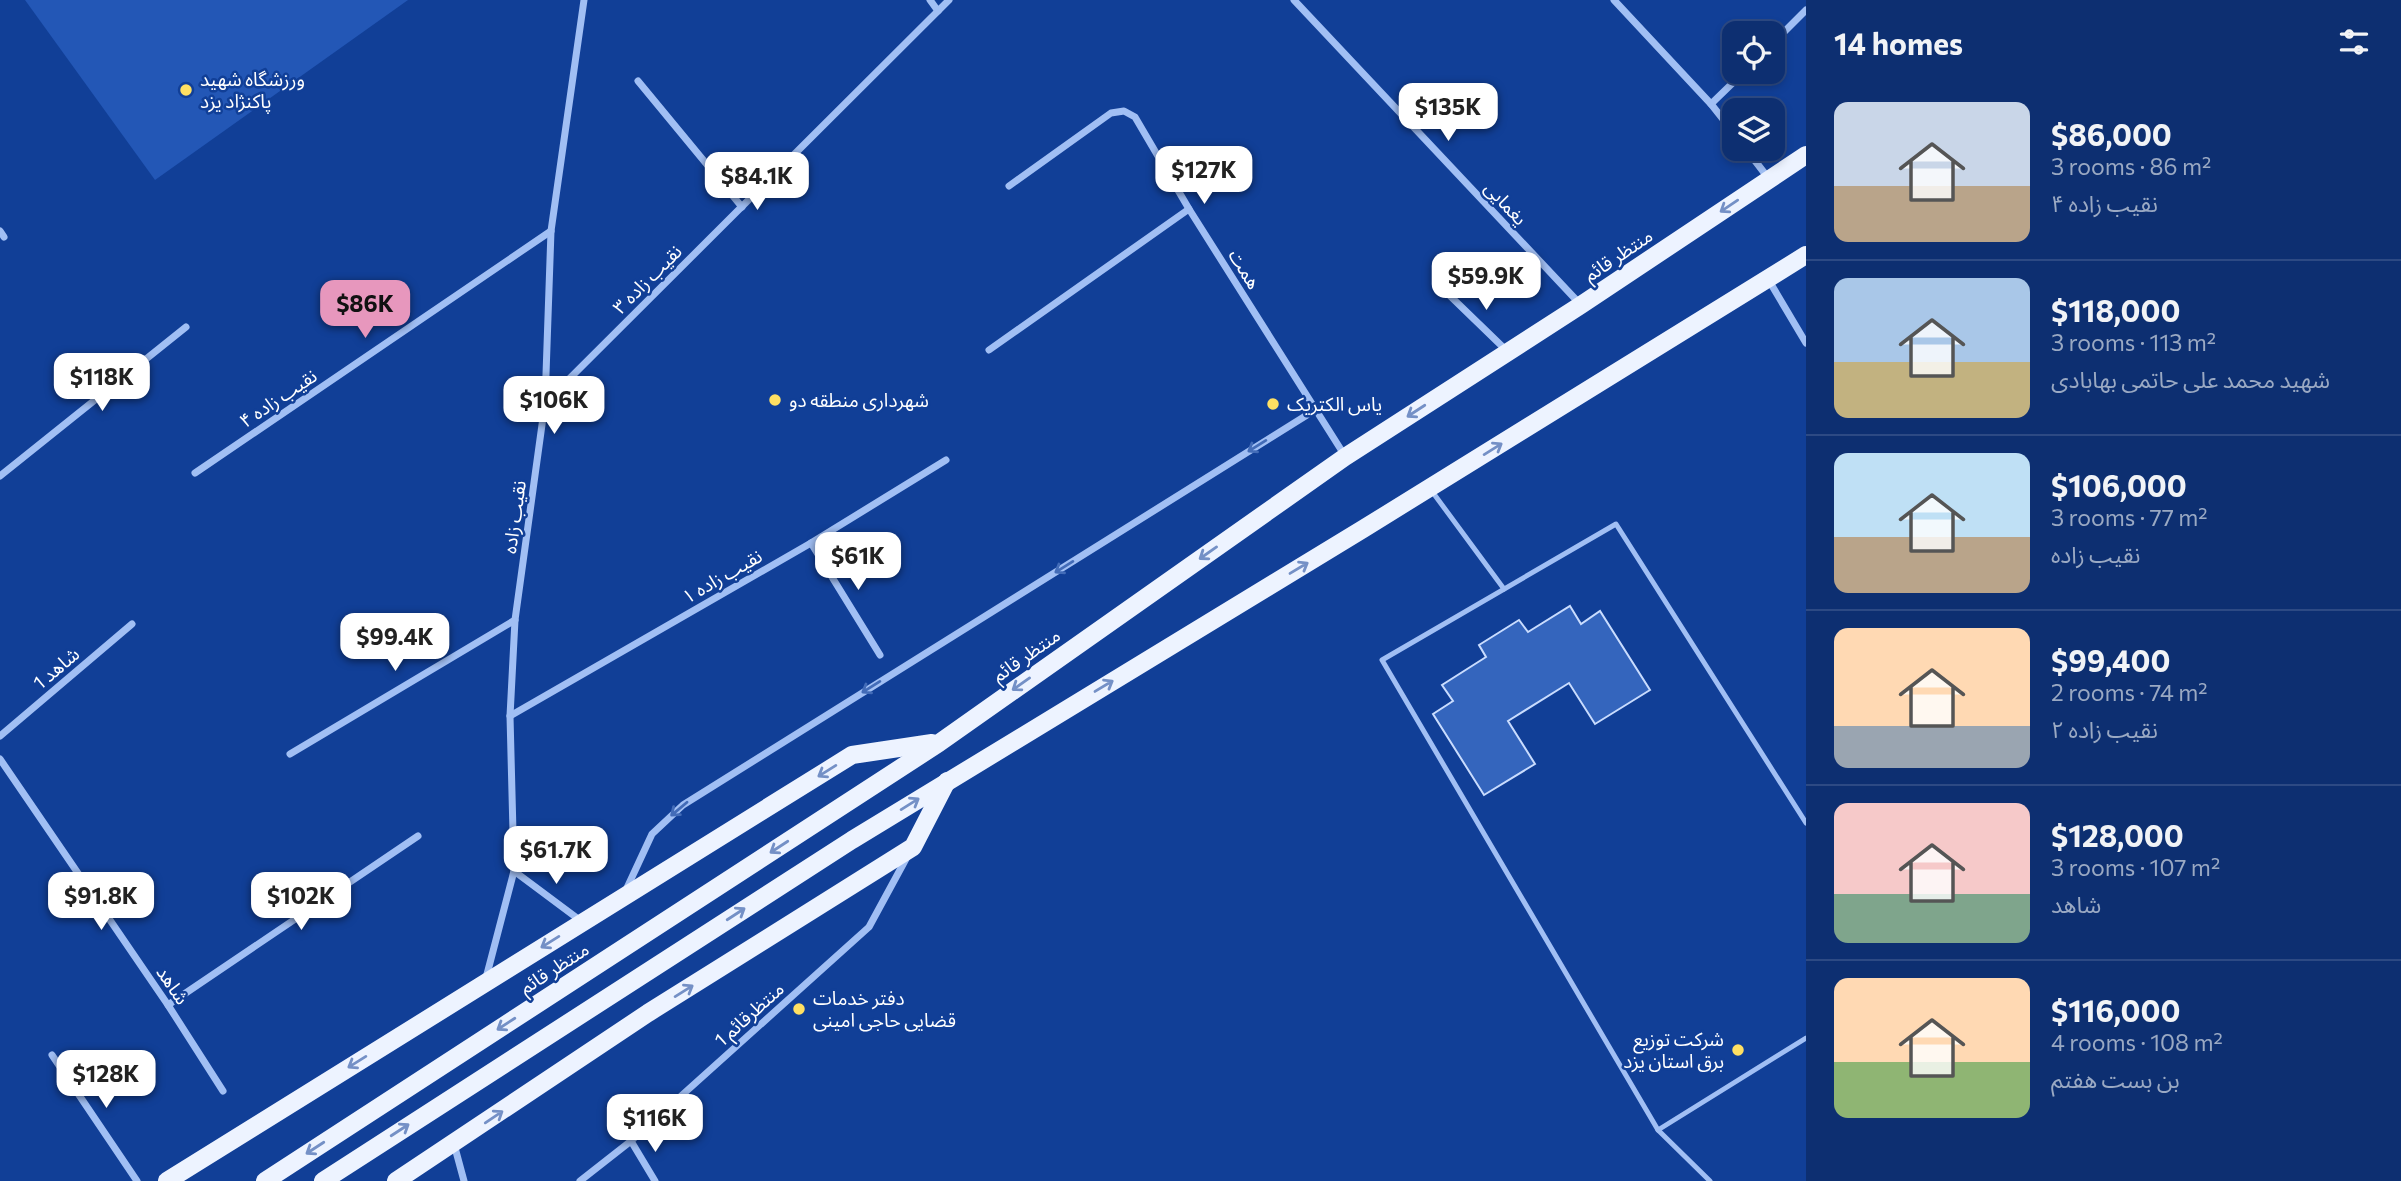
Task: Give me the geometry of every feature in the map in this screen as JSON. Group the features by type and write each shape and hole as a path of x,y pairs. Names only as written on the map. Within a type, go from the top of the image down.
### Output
{"main road":[{"name":"منتظر قائم","path":"265,1181 939,743 1345,457 1581,306 1806,155"},
{"path":"323,1181 804,870 1806,255"},
{"path":"167,1181 852,755 939,743"},
{"path":"396,1181 648,1013 913,847 947,781"}],"street":[{"name":"نقیب زاده","path":"485,982 514,871 510,716 516,620 545,403 551,231 584,0"},
{"path":"930,0 938,11"},
{"name":"نقیب زاده ۳","path":"545,403 950,0"},
{"name":"یغمایی","path":"1294,0 1581,306"},
{"path":"1614,0 1722,118"},
{"path":"1785,31 1806,10"},
{"path":"638,81 742,207"},
{"path":"1712,104 1732,84"},
{"name":"همت","path":"1010,186 1111,113 1124,111 1135,117 1189,209 1345,457"},
{"path":"1755,161 1769,179"},
{"path":"989,349 1189,209"},
{"name":"نقیب زاده ۴","path":"195,473 551,231"},
{"path":"1768,279 1806,343"},
{"path":"1445,291 1508,352"},
{"path":"0,477 186,327"},
{"path":"623,897 652,834 682,805 1315,410"},
{"name":"نقیب زاده ۱","path":"510,716 811,543 946,460"},
{"path":"811,543 880,655"},
{"path":"290,754 516,620"},
{"name":"شاهد 1","path":"0,736 132,624"},
{"name":"شاهد","path":"0,759 168,1005 223,1091"},
{"path":"168,1005 418,836"},
{"name":"منتظرقائم 1","path":"580,1181 631,1141 869,926 913,847"},
{"path":"514,871 582,922"},
{"path":"52,1055 137,1181"},
{"path":"631,1141 655,1181"},
{"path":"454,1143 464,1181"}],"lane":[{"path":"1429,488 1503,589"},
{"path":"1710,1181 1658,1130 1382,660 1616,524 1806,823"},
{"path":"1658,1130 1806,1038"}],"shaded area":[{"name":"ورزشگاه شهید پاکنژاد یزد","path":"25,0 408,0 155,180"}],"building":[{"path":"1570,606 1581,624 1600,611 1650,690 1595,724 1569,683 1508,721 1535,764 1484,795 1433,714 1453,701 1442,685 1486,657 1479,645 1519,620 1528,632"}],"place":[{"name":"ورزشگاه شهید پاکنژاد یزد","path":"186,90"},
{"name":"شهرداری منطقه دو","path":"775,400"},
{"name":"یاس الکتریک","path":"1273,404"},
{"name":"دفتر خدمات قضایی حاجی امینی","path":"799,1009"},
{"name":"شرکت توزیع برق استان یزد","path":"1738,1050"}]}
